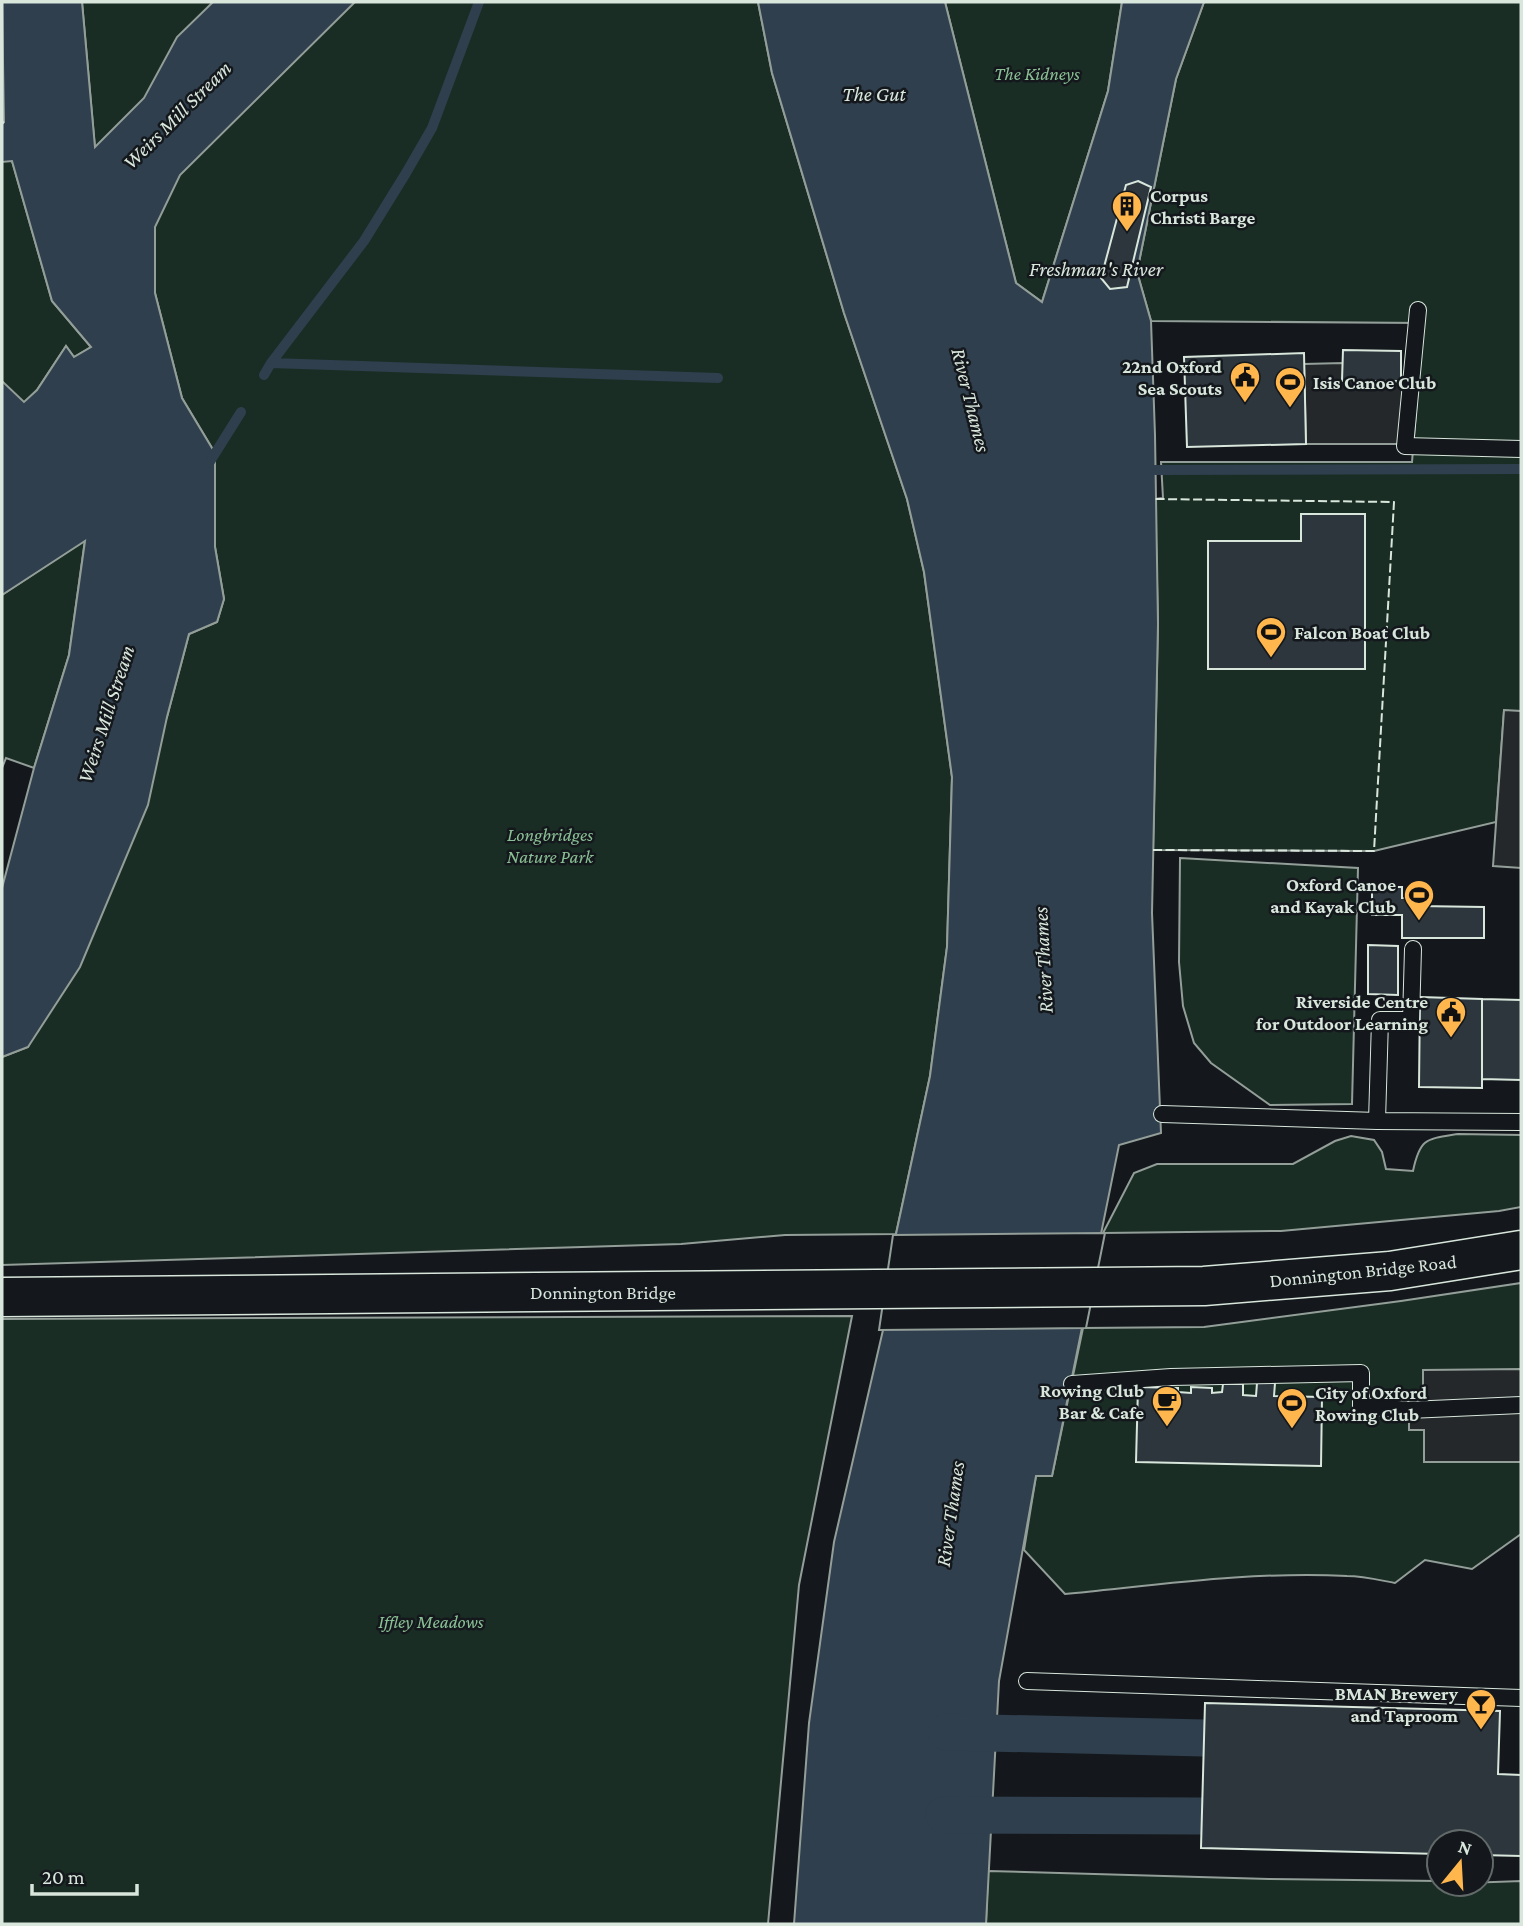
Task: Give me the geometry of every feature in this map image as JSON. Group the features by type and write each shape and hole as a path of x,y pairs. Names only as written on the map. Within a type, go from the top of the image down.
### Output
{"main road":[{"name":"Donnington Bridge Road","path":"1204,1286 1390,1271 1521,1250"},
{"name":"Donnington Bridge","path":"2,1297 1204,1286"}],"lane":[{"path":"1418,310 1405,446 1521,449"},
{"path":"1377,1121 1380,1020 1411,1020 1413,949"},
{"path":"1162,1114 1377,1121 1521,1122"},
{"path":"1072,1384 1171,1377 1361,1373 1361,1406 1409,1410 1521,1405"},
{"path":"1027,1681 1521,1698"}],"green space":[{"name":"Longbridges Nature Park","path":"82,2 758,2 772,73 844,313 907,499 924,572 952,777 947,947 930,1076 896,1234 785,1235 681,1244 2,1265 2,1057 28,1047 167,717 189,634 217,622 224,599 215,547 215,453 182,398 155,293 155,227 95,148"},
{"name":"The Kidneys","path":"945,2 1122,2 1108,91 1042,302 1016,283"},
{"path":"1204,2 1521,2 1521,711 1504,711 1496,822 1374,851 1153,850 1158,624 1155,499 1163,498 1161,462 1412,462 1423,323 1151,321 1137,272 1176,79"},
{"path":"2,81 4,122 12,161 52,301 91,347 74,357 66,346 37,390 13,414 2,415"},
{"path":"85,540 69,655 34,768 6,758 2,768 2,595"},
{"path":"1180,858 1358,868 1352,1104 1270,1105 1211,1063 1194,1043 1183,1006 1179,962"},
{"path":"1458,1134 1521,1135 1521,1207 1281,1231 1103,1233 1134,1173 1157,1164 1293,1164 1335,1141 1351,1136 1374,1140 1382,1152 1386,1169 1413,1171 1418,1152 1426,1142"},
{"name":"City of Oxford Rowing Club","path":"1521,1283 1521,1534 1472,1569 1425,1560 1395,1583 1353,1576 1277,1575 1065,1594 1024,1550 1036,1476 1052,1476 1083,1328 1204,1327"},
{"name":"Iffley Meadows","path":"852,1316 799,1585 768,1924 2,1924 2,1319"},
{"path":"988,1871 1425,1881 1425,1898 1495,1898 1495,1882 1521,1881 1521,1924 986,1924"}],"shaded area":[{"path":"1343,363 1343,381 1406,382 1402,444 1306,444 1304,364"},
{"path":"1504,710 1521,711 1521,868 1493,866"},
{"path":"1521,1369 1521,1462 1424,1462 1424,1430 1409,1430 1409,1397 1423,1397 1423,1370"}],"water":[{"name":"Weirs Mill Stream","path":"2,2 82,2 95,147 144,98 177,37 213,2 355,2 180,175 155,227 155,293 182,398 215,453 215,547 224,599 217,622 189,634 148,805 80,967 28,1047 2,1057 2,888 34,768 69,655 85,541 2,595 2,381 24,402 37,390 66,346 74,357 91,347 52,301 12,161 2,162"},
{"path":"758,2 945,2 1016,283 1042,302 1108,91 1122,2 1204,2 1176,79 1137,272 1151,321 1155,435 1158,624 1152,913 1161,1133 1119,1145 1052,1476 1036,1476 999,1681 986,1924 794,1924 809,1723 834,1542 883,1330 896,1234 930,1076 947,947 952,777 924,572 907,499 844,313 772,73"}],"pier":[{"path":"1105,1233 1086,1328 879,1330 893,1235"}],"building":[{"name":"Corpus Christi Barge","path":"1138,181 1151,187 1127,287 1110,289 1101,278 1126,185"},
{"path":"1343,350 1401,351 1401,381 1342,381"},
{"name":"22nd Oxford Sea Scouts","path":"1304,353 1306,444 1187,447 1184,357"},
{"name":"Falcon Boat Club","path":"1301,514 1365,514 1365,669 1208,669 1208,541 1301,541"},
{"path":"1372,887 1402,887 1402,898 1419,898 1419,906 1484,907 1484,938 1402,938 1402,915 1372,915"},
{"path":"1368,945 1398,946 1398,995 1368,994"},
{"name":"Riverside Centre for Outdoor Learning","path":"1420,997 1482,999 1482,1088 1419,1087"},
{"path":"1482,999 1521,1000 1521,1080 1482,1079"},
{"path":"1257,1383 1275,1383 1274,1396 1322,1397 1321,1466 1136,1462 1138,1387 1178,1388 1178,1392 1191,1393 1191,1387 1212,1388 1212,1393 1222,1392 1223,1384 1243,1384 1243,1395 1256,1396"},
{"path":"1205,1703 1500,1711 1498,1774 1521,1775 1521,1856 1495,1855 1495,1828 1425,1828 1425,1854 1201,1848"}],"waterway":[{"path":"271,363 364,241 432,128 479,2"},
{"path":"264,375 271,363 718,378"},
{"path":"209,463 241,412"},
{"path":"1155,470 1521,469"},
{"path":"947,1732 1204,1738"},
{"path":"944,1815 1202,1816"}],"fence":[{"path":"1153,850 1374,851 1394,502 1155,499"}],"place":[{"name":"Corpus Christi Barge","path":"1127,233"},
{"name":"22nd Oxford Sea Scouts","path":"1245,404"},
{"name":"Isis Canoe Club","path":"1290,409"},
{"name":"Falcon Boat Club","path":"1271,659"},
{"name":"Oxford Canoe and Kayak Club","path":"1419,922"},
{"name":"Riverside Centre for Outdoor Learning","path":"1451,1039"},
{"name":"Rowing Club Bar & Cafe","path":"1167,1428"},
{"name":"City of Oxford Rowing Club","path":"1292,1430"},
{"name":"BMAN Brewery and Taproom","path":"1481,1731"}],"water label":[{"name":"The Gut","path":"874,94"},
{"name":"Freshman's River","path":"1096,269"},
{"name":"River Thames","path":"971,400"},
{"name":"River Thames","path":"1043,960"},
{"name":"River Thames","path":"950,1514"}]}
